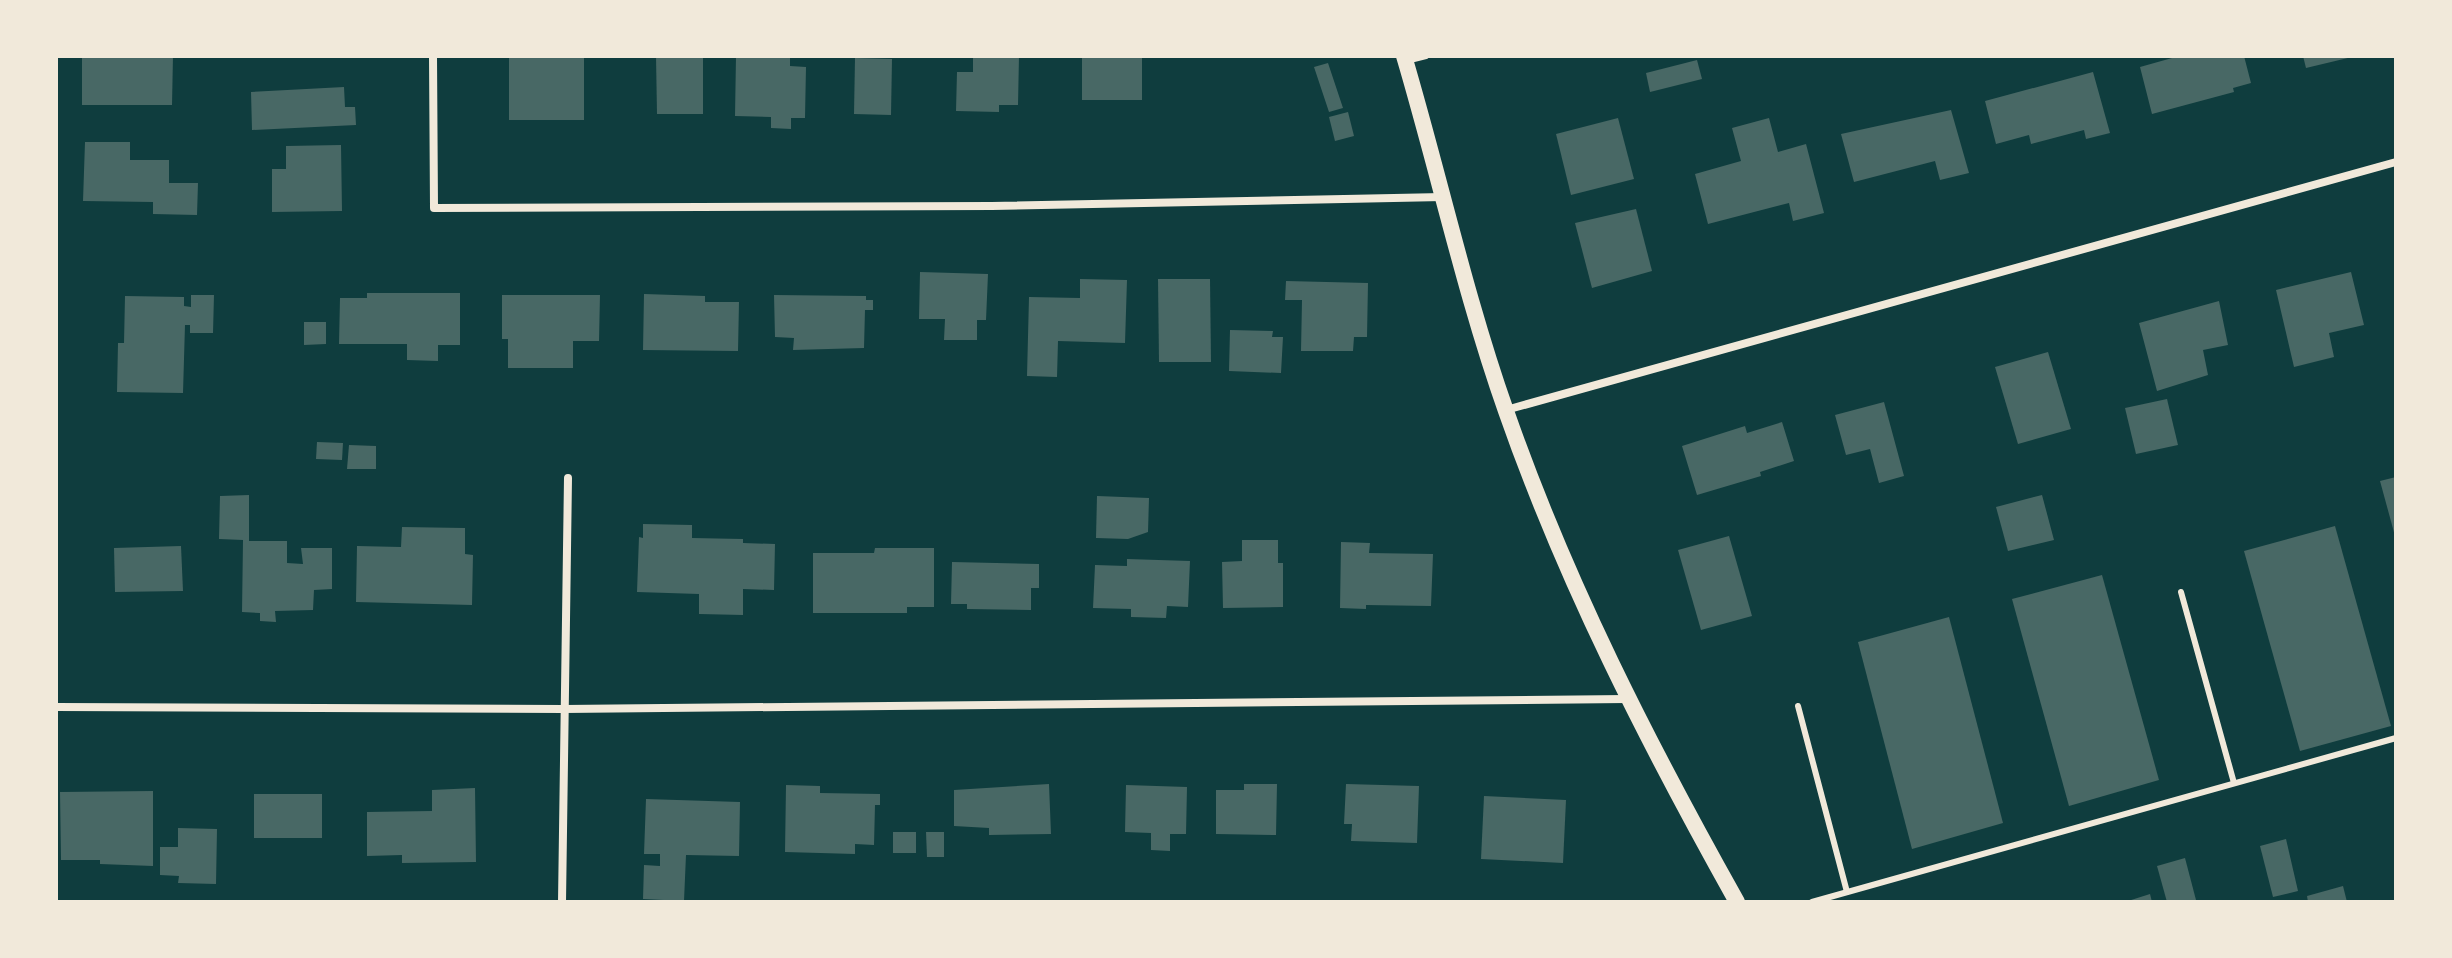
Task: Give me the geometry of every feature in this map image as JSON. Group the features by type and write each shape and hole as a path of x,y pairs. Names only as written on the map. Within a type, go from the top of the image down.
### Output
{"main road":[{"path":"1405,59 1485,348 1505,410 1554,537 1627,699 1737,902"}],"street":[{"path":"433,56 434,208 992,206 1444,197"},
{"path":"1505,410 2396,162"},
{"path":"562,902 568,478"},
{"path":"56,707 564,709 1627,699"}],"lane":[{"path":"1405,59 1426,56"},
{"path":"2181,592 2234,783"},
{"path":"1798,706 1847,892"},
{"path":"1812,902 2396,738"}],"building":[{"path":"82,56 173,56 172,105 82,105"},
{"path":"509,56 584,56 584,120 509,120"},
{"path":"656,56 703,56 703,114 657,114"},
{"path":"736,56 790,56 790,66 806,67 805,118 791,118 791,129 771,128 771,117 735,116"},
{"path":"973,56 1019,56 1018,105 999,105 999,112 956,111 957,72 973,72"},
{"path":"1082,56 1142,56 1142,100 1082,100"},
{"path":"2172,56 2244,56 2251,83 2233,88 2234,92 2152,114 2140,67"},
{"path":"2303,56 2352,56 2352,57 2306,68"},
{"path":"855,58 892,59 891,115 854,114"},
{"path":"1697,60 1702,79 1650,92 1646,73"},
{"path":"1328,63 1343,108 1329,112 1314,67"},
{"path":"2093,72 2110,133 2086,139 2084,130 2031,144 2029,135 1996,144 1985,101"},
{"path":"344,87 345,107 355,107 356,125 252,130 251,92"},
{"path":"1951,110 1969,173 1940,180 1935,161 1854,182 1841,134"},
{"path":"1348,112 1354,136 1335,141 1329,117"},
{"path":"1618,118 1634,179 1571,195 1556,134"},
{"path":"1769,118 1778,152 1806,144 1824,213 1793,221 1789,203 1708,224 1695,174 1741,161 1732,128"},
{"path":"85,142 130,142 130,160 169,160 169,183 198,183 197,215 153,214 153,202 83,201"},
{"path":"341,145 342,211 272,212 272,169 286,169 286,146"},
{"path":"1636,209 1652,271 1592,288 1575,223"},
{"path":"920,272 988,274 986,320 977,320 977,340 944,340 945,319 919,319"},
{"path":"2351,272 2364,325 2329,333 2334,357 2294,367 2276,290"},
{"path":"1080,279 1127,280 1125,343 1058,341 1057,377 1027,376 1029,297 1080,298"},
{"path":"1158,279 1210,279 1211,362 1159,362"},
{"path":"1286,281 1368,283 1367,337 1354,337 1353,351 1301,351 1302,300 1285,300"},
{"path":"367,293 460,293 460,345 438,345 438,361 407,360 407,344 339,344 340,298 367,298"},
{"path":"644,294 705,296 705,302 739,302 738,351 643,350"},
{"path":"191,295 214,295 213,333 190,333 190,325 185,325 183,393 117,392 118,343 124,343 125,296 184,297 184,306 191,307"},
{"path":"502,295 600,295 599,341 573,341 573,368 508,368 508,339 502,339"},
{"path":"774,295 866,296 866,300 873,300 873,310 865,310 864,348 793,350 794,338 775,337"},
{"path":"2219,301 2228,345 2203,350 2208,375 2157,391 2139,323"},
{"path":"304,322 326,322 326,344 304,345"},
{"path":"1230,330 1273,331 1272,337 1283,337 1281,373 1229,371"},
{"path":"2048,352 2071,429 2018,444 1995,367"},
{"path":"2167,399 2178,445 2136,454 2125,408"},
{"path":"1884,402 1904,476 1879,483 1870,449 1846,455 1835,415"},
{"path":"1782,422 1794,461 1760,472 1761,476 1697,495 1682,446 1745,426 1747,433"},
{"path":"317,442 343,443 342,460 316,459"},
{"path":"349,445 376,446 376,469 347,469"},
{"path":"2396,477 2396,535 2395,536 2380,481"},
{"path":"249,495 249,541 287,541 287,563 303,564 301,548 332,548 332,589 314,590 313,610 275,611 276,622 260,621 260,613 242,612 243,540 219,539 220,496"},
{"path":"2042,495 2054,540 2008,551 1996,507"},
{"path":"1097,496 1149,498 1148,532 1128,539 1096,538"},
{"path":"643,524 692,525 692,538 743,539 743,543 775,544 774,590 743,589 743,615 699,614 699,594 637,592 639,537 643,538"},
{"path":"2335,526 2391,726 2300,751 2244,551"},
{"path":"402,527 465,528 465,554 473,555 472,605 356,602 357,546 401,547"},
{"path":"1729,536 1752,616 1701,630 1678,550"},
{"path":"1242,540 1278,540 1278,563 1283,563 1283,607 1223,608 1222,562 1242,561"},
{"path":"1341,542 1370,543 1369,553 1433,554 1431,606 1366,605 1366,609 1340,608"},
{"path":"181,546 183,591 115,592 114,548"},
{"path":"875,548 934,548 934,607 907,607 907,613 813,613 813,553 874,553"},
{"path":"1127,559 1190,561 1188,607 1167,606 1166,618 1131,617 1131,609 1093,608 1095,565 1127,566"},
{"path":"952,562 1039,564 1039,588 1031,588 1031,610 967,609 967,604 951,604"},
{"path":"2102,575 2159,780 2069,806 2012,599"},
{"path":"1949,617 2003,823 1912,849 1858,642"},
{"path":"1049,784 1051,834 989,835 989,828 954,826 954,790"},
{"path":"1244,784 1277,784 1276,835 1216,834 1216,790 1244,790"},
{"path":"1346,784 1419,786 1417,843 1351,841 1352,824 1344,824"},
{"path":"786,785 820,786 820,793 880,794 880,805 875,805 874,845 855,844 855,854 785,852"},
{"path":"1126,785 1187,787 1186,834 1170,834 1170,851 1151,850 1151,833 1125,832"},
{"path":"475,788 476,862 402,863 402,855 367,856 367,812 432,811 432,790"},
{"path":"153,791 153,866 100,864 100,860 61,860 60,792"},
{"path":"254,794 322,794 322,838 254,838"},
{"path":"1484,796 1566,800 1563,863 1481,859"},
{"path":"646,799 740,802 739,856 686,855 684,901 643,899 644,865 660,866 660,854 644,854"},
{"path":"178,828 217,829 216,884 178,883 179,876 160,875 160,847 178,847"},
{"path":"893,832 916,832 916,853 893,853"},
{"path":"926,832 944,832 944,857 927,857"},
{"path":"2286,839 2298,891 2273,897 2260,846"},
{"path":"2185,858 2196,900 2167,902 2157,866"},
{"path":"2343,886 2347,902 2308,902 2307,896"},
{"path":"2150,894 2152,902 2128,902 2128,901"}]}
